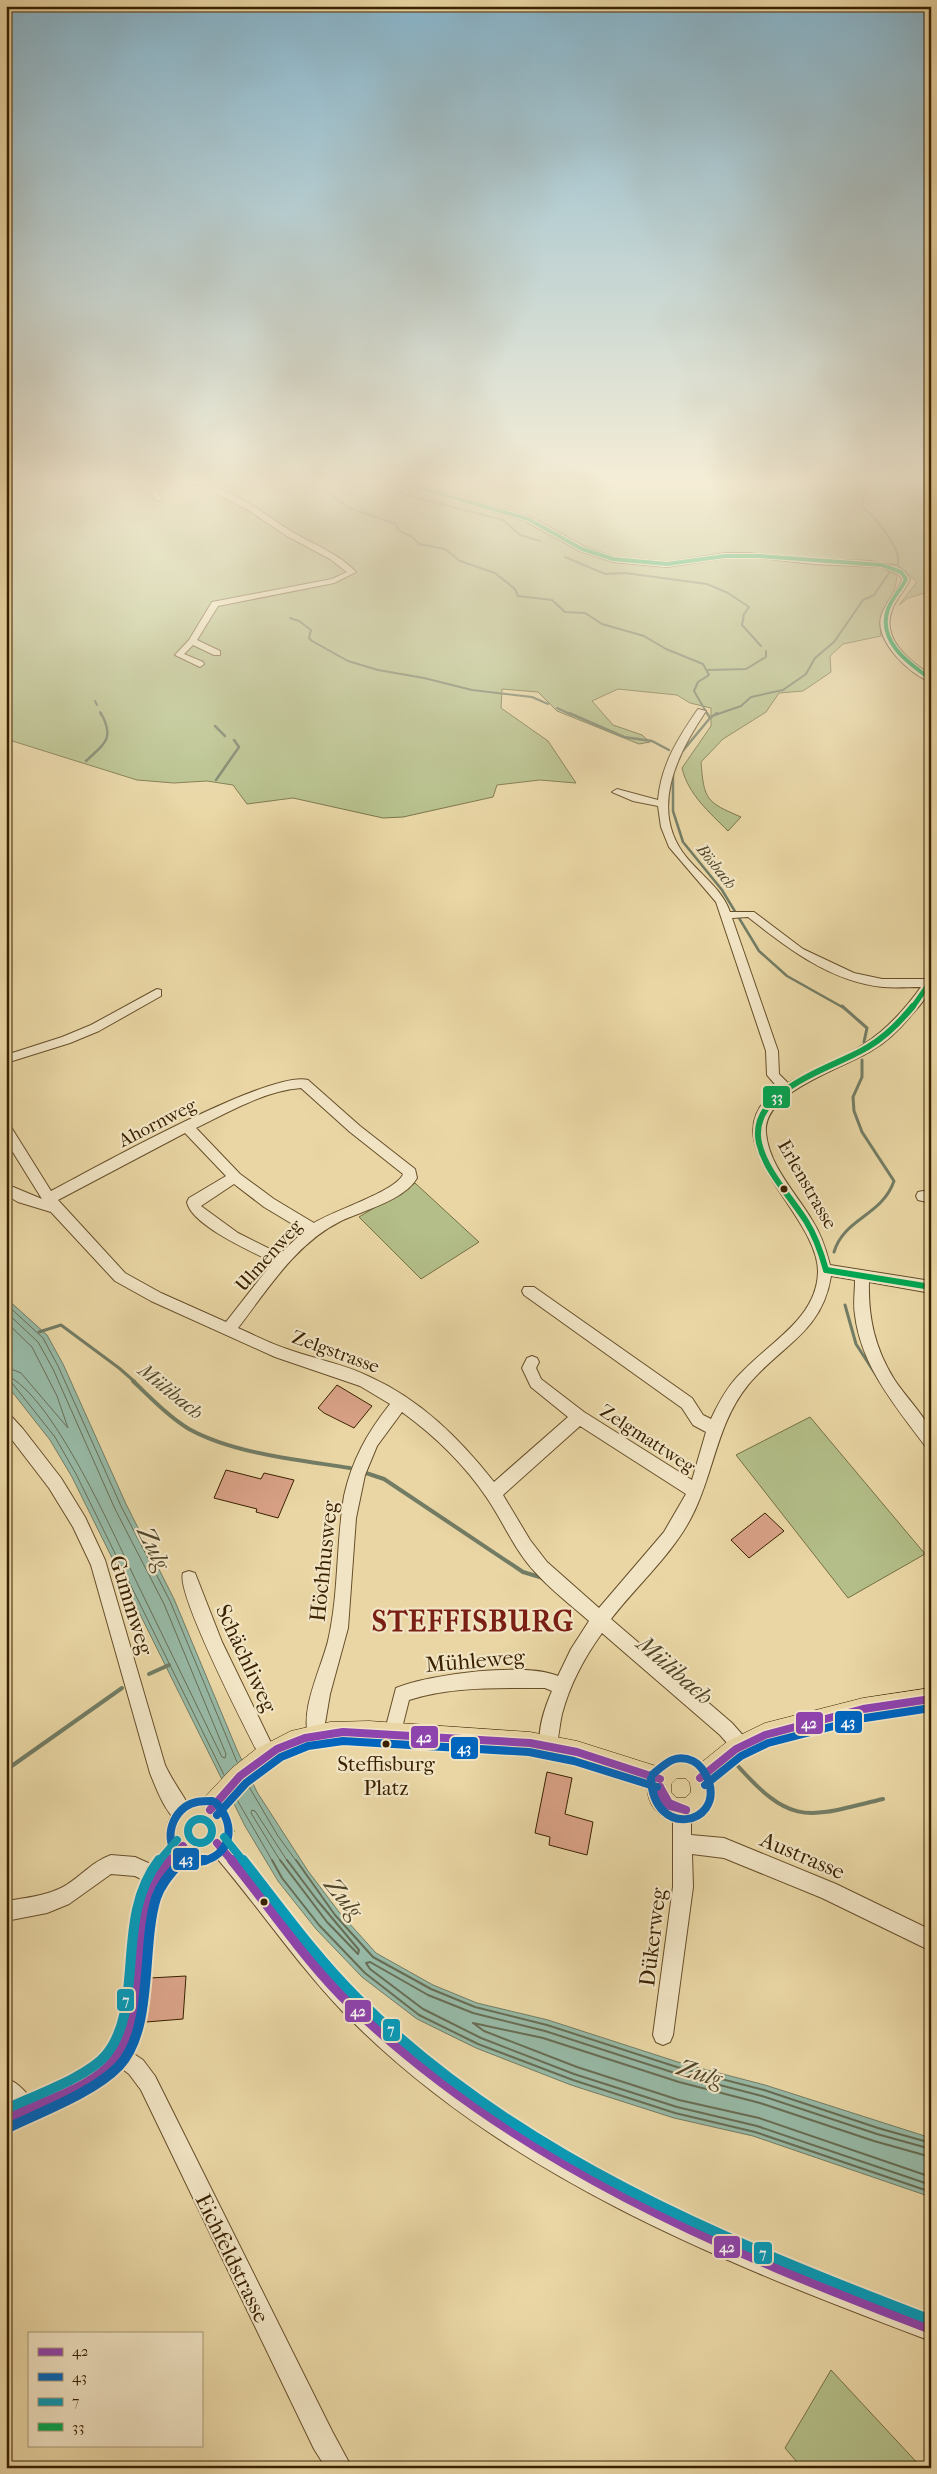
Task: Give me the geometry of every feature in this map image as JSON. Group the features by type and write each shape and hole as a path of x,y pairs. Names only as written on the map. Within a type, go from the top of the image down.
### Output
{"main road":[{"path":"700,1778 741,1746 790,1728 863,1709 931,1699"},
{"path":"217,1801 221,1832 216,1843 202,1853 191,1852 180,1841 179,1829 185,1818 194,1810 217,1801 264,1758 298,1740 316,1735 358,1732 509,1741 548,1746 588,1755 660,1779"},
{"path":"678,1766 690,1769 700,1778 703,1789 701,1800 693,1808 675,1809 664,1800 659,1786 660,1779 667,1769 678,1766"},
{"path":"16,2113 92,2077 109,2066 119,2054 129,2028 132,2013 143,1917 148,1896 157,1877 183,1846"}],"street":[{"path":"200,664 179,655 192,641 215,604 234,600"},
{"path":"893,600 886,612 886,631 892,645 900,656 931,679"},
{"path":"192,641 217,653"},
{"path":"701,711 668,764 662,804 672,844 681,858 733,914 772,1051 773,1075 787,1090"},
{"path":"617,792 637,799 662,804"},
{"path":"733,914 753,916 799,951 851,976 882,983 930,982"},
{"name":"Erlenstrasse","path":"548,1746 556,1702 574,1660 600,1619 678,1526 696,1492 715,1429 729,1398 755,1367 792,1335 807,1318 821,1295 826,1270 820,1248 765,1154 758,1128 762,1113 772,1099 848,1060 882,1038 901,1021 930,982"},
{"path":"6,1059 66,1040 95,1028 157,993"},
{"name":"Ahornweg","path":"53,1203 187,1127 228,1107 298,1081 304,1083 355,1129 410,1172 410,1178 397,1188"},
{"path":"187,1127 235,1177 269,1202 314,1230"},
{"name":"Zelgstrasse","path":"6,1130 34,1177 53,1203 120,1277 156,1298 280,1353 365,1381 400,1402 450,1442 493,1493 535,1560 674,1687 726,1728 741,1746"},
{"path":"235,1177 194,1202 195,1208 233,1237 283,1261"},
{"name":"Ulmenweg","path":"229,1329 283,1261 314,1230 397,1188"},
{"path":"6,1190 23,1198 53,1203"},
{"path":"826,1270 862,1278 931,1287"},
{"path":"862,1278 862,1319 875,1359 886,1380 931,1442"},
{"path":"529,1292 688,1403 698,1420 715,1429"},
{"name":"Zelgmattweg","path":"532,1362 529,1368 536,1383 579,1418 696,1492"},
{"name":"Höchhusweg","path":"316,1735 316,1711 339,1629 348,1528 356,1478 364,1454 400,1402"},
{"name":"Zelgmattweg","path":"493,1493 579,1418"},
{"name":"Gummweg","path":"6,1421 55,1483 79,1522 91,1548 98,1565 156,1767 168,1792 185,1818"},
{"name":"Schächliweg","path":"188,1579 264,1758"},
{"name":"Mühleweg","path":"392,1734 402,1694 426,1686 480,1680 545,1679 562,1686"},
{"path":"682,1810 682,1844"},
{"path":"216,1843 244,1873 305,1953 353,2007 426,2072 510,2135 606,2191 691,2233 819,2287 931,2329"},
{"name":"Austrasse","path":"682,1844 724,1848 829,1891 931,1941"},
{"name":"Dükerweg","path":"664,2036 683,1887 682,1844"},
{"path":"6,1911 55,1900 70,1894 96,1872 114,1864 134,1866 157,1877"},
{"name":"Eichfeldstrasse","path":"119,2054 136,2067 148,2083 323,2440 340,2468"},
{"path":"6,2088 16,2113"}],"green space":[{"path":"6,600 889,600 880,625 881,636 843,644 830,656 831,672 803,691 779,693 766,712 723,739 701,762 704,785 709,798 720,807 741,817 728,831 694,794 682,768 711,726 711,708 690,703 677,695 618,689 592,701 613,725 642,735 650,742 639,744 557,711 538,692 502,689 501,708 548,741 576,783 540,780 497,785 493,797 403,817 383,818 293,798 247,804 233,785 207,781 174,783 137,780 6,739"},
{"path":"415,1183 479,1242 421,1279 359,1217"},
{"path":"810,1417 925,1554 848,1598 736,1455"},
{"path":"831,2370 922,2468 802,2468 785,2448"}],"water":[{"name":"Zulg","path":"6,1298 47,1335 63,1364 126,1504 174,1599 237,1750 257,1792 308,1871 339,1912 376,1953 433,1985 477,2003 548,2020 684,2064 765,2085 931,2138 931,2197 753,2136 674,2118 571,2085 476,2048 417,2019 362,1977 316,1929 278,1881 245,1826 72,1477 50,1440 6,1384"}],"building":[{"path":"337,1385 372,1406 354,1428 318,1408"},
{"path":"226,1470 261,1479 264,1473 294,1480 278,1518 256,1512 257,1509 214,1498"},
{"path":"765,1513 784,1531 749,1558 731,1540"},
{"path":"547,1772 572,1778 565,1814 593,1822 587,1855 549,1845 550,1837 535,1833"},
{"path":"186,1976 183,2019 146,2022 150,1978"}],"waterway":[{"path":"552,600 565,612 585,613 602,624 644,636 666,649 703,664 709,675 698,682 694,691 708,715"},
{"path":"739,600 749,607 744,614 742,625 761,646"},
{"name":"Bösbach","path":"715,715 741,706 751,697 783,690 806,674 815,658 834,642 863,600"},
{"path":"290,618 299,621 311,630 309,638 312,641 348,661 378,670 424,678 472,690 532,697 548,704"},
{"path":"708,670 746,669 766,657 766,651"},
{"path":"95,701 97,705"},
{"path":"557,708 572,715"},
{"path":"86,761 106,740 107,729 101,713"},
{"path":"569,713 624,737 652,741 669,750"},
{"name":"Bösbach","path":"707,713 710,718"},
{"name":"Bösbach","path":"710,718 717,713"},
{"name":"Bösbach","path":"681,753 710,718"},
{"path":"215,726 225,736"},
{"path":"216,780 239,747 234,740"},
{"name":"Bösbach","path":"673,773 673,811 683,842 722,890 759,951 787,976 844,1008"},
{"name":"Bösbach","path":"842,1006 867,1028 864,1042"},
{"name":"Bösbach","path":"834,1252 846,1231 881,1202 894,1181 862,1132 854,1111 853,1097 862,1077 862,1060"},
{"name":"Bösbach","path":"845,1305 856,1344 880,1381"},
{"name":"Mülibach","path":"39,1332 61,1325 135,1382"},
{"name":"Mülibach","path":"133,1381 174,1418 189,1429 207,1438 226,1445 268,1455 350,1468"},
{"name":"Bösbach","path":"926,1445 931,1451"},
{"name":"Mülibach","path":"366,1473 384,1479 523,1572 543,1578"},
{"path":"149,1674 169,1665"},
{"path":"6,1770 122,1688"},
{"name":"Mülibach","path":"737,1765 773,1799 788,1808 803,1812 819,1813 883,1799"}],"transit line":[{"name":"33","path":"892,600 885,620 886,631 890,641 904,658 931,679"},
{"name":"33","path":"826,1270 814,1234 771,1170 764,1156 759,1142 758,1124 766,1108 779,1095 796,1083 854,1055 886,1034 918,1000 931,981"},
{"name":"33","path":"826,1270 931,1287"},
{"name":"42","path":"700,1778 736,1749 765,1735 863,1709 931,1699"},
{"name":"43","path":"705,1785 741,1756 768,1743 865,1718 931,1708"},
{"name":"42","path":"210,1810 240,1776 277,1749 305,1738 343,1732 530,1743 577,1752 660,1779"},
{"name":"43","path":"217,1815 246,1783 281,1757 308,1746 343,1741 529,1752 574,1761 657,1787"},
{"name":"43","path":"651,1779 655,1802 658,1808 669,1816 677,1819 686,1819 702,1814 710,1803 711,1789 706,1774 697,1763 685,1757 670,1759 653,1774"},
{"name":"42","path":"660,1787 665,1800 676,1808 686,1810"},
{"name":"42","path":"660,1787 660,1796 666,1805 686,1810"},
{"name":"43","path":"212,1801 198,1801 186,1806 177,1814 172,1825 169,1836 171,1846 178,1855 189,1861 196,1862 210,1859 226,1843 230,1829 229,1821 216,1803"},
{"name":"7","path":"200,1819 208,1823 212,1831 208,1839 200,1843 192,1839 188,1831 192,1823 200,1819"},
{"name":"7","path":"224,1837 305,1940 358,1999 420,2055 485,2105 554,2150 626,2190 701,2226 777,2259 931,2320"},
{"name":"7","path":"6,2109 90,2069 106,2055 117,2036 123,2014 135,1914 140,1893 151,1872 177,1840"},
{"name":"42","path":"217,1843 299,1947 352,2006 415,2062 481,2113 551,2158 624,2198 775,2268 931,2329"},
{"name":"42","path":"6,2119 88,2081 108,2067 121,2050 129,2031 134,2009 140,1938 148,1895 158,1875 183,1846"},
{"name":"43","path":"10,2127 103,2081 120,2065 132,2045 139,2022 151,1921 156,1899 166,1879 189,1852"}],"place":[{"name":"Steffisburg Platz","path":"386,1744"}],"district":[{"name":"STEFFISBURG","path":"473,1621"}]}
